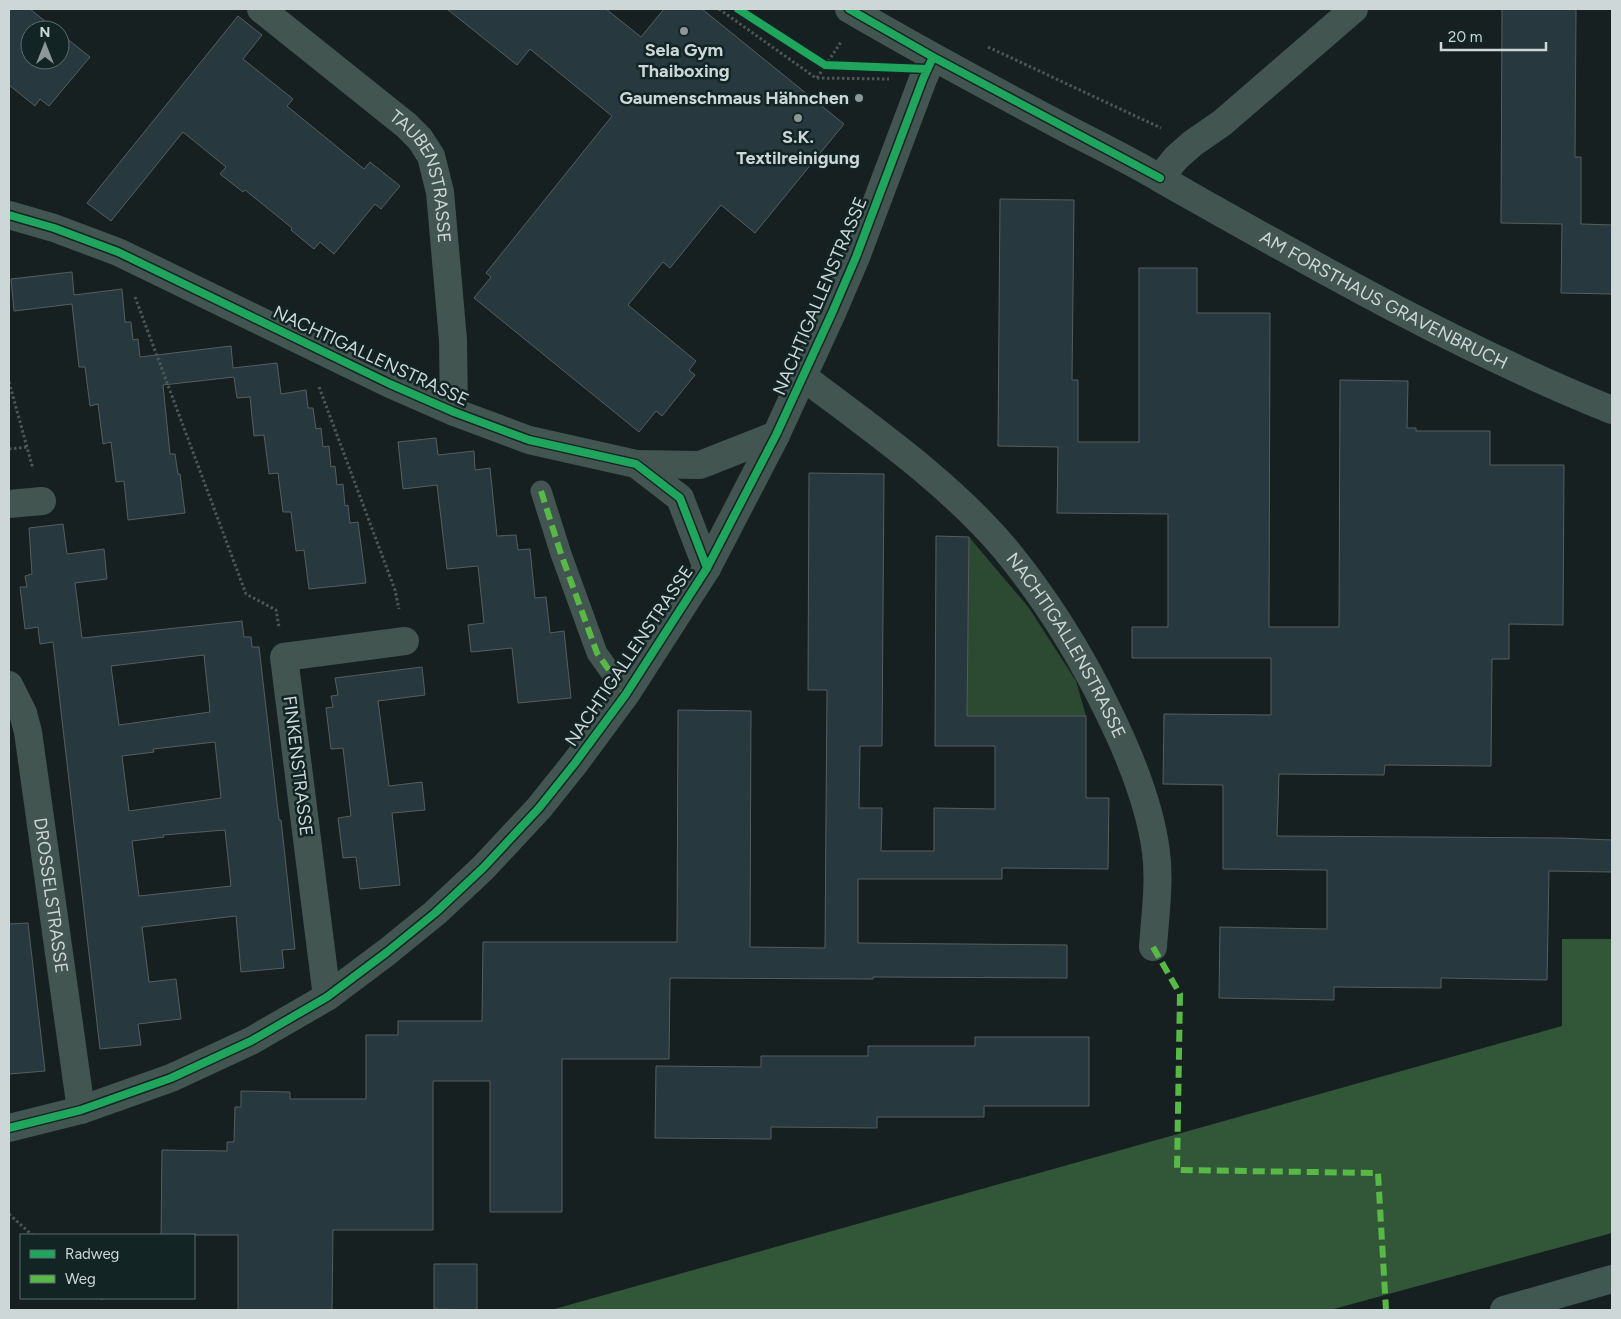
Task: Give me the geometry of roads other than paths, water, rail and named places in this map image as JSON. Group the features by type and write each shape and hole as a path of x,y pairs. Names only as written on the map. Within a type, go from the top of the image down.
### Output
{"main road":[{"path":"1504,1310 1612,1279"}],"street":[{"name":"TAUBENSTRASSE","path":"261,9 406,125 420,139 431,156 440,192 453,340 454,412"},
{"path":"1160,178 1176,158 1193,143 1229,117 1354,9"},
{"name":"AM FORSTHAUS GRAVENBRUCH","path":"848,22 928,68 1160,178 1226,216 1469,347 1554,387 1612,410"},
{"name":"NACHTIGALLENSTRASSE","path":"9,1128 81,1110 172,1078 251,1041 327,997 429,918 483,868 539,808 576,763 626,694 706,568 776,435 856,257 928,68"},
{"name":"NACHTIGALLENSTRASSE","path":"9,215 54,228 118,252 390,384 454,412 529,440 636,464 700,465 776,435"},
{"name":"NACHTIGALLENSTRASSE","path":"802,376 920,466 974,516 1006,550 1038,592 1069,638 1122,740 1140,789 1152,830 1156,855 1153,947"},
{"name":"NACHTIGALLENSTRASSE","path":"636,464 680,498 706,568"},
{"path":"541,490 561,554 597,653 626,694"},
{"path":"9,504 42,501"},
{"name":"FINKENSTRASSE","path":"327,997 284,657 405,641"},
{"name":"DROSSELSTRASSE","path":"9,686 23,713 28,732 81,1110"}],"place":[{"name":"Sela Gym Thaiboxing","path":"684,31"},
{"name":"Gaumenschmaus Hähnchen","path":"859,98"},
{"name":"S.K. Textilreinigung","path":"798,118"}]}
